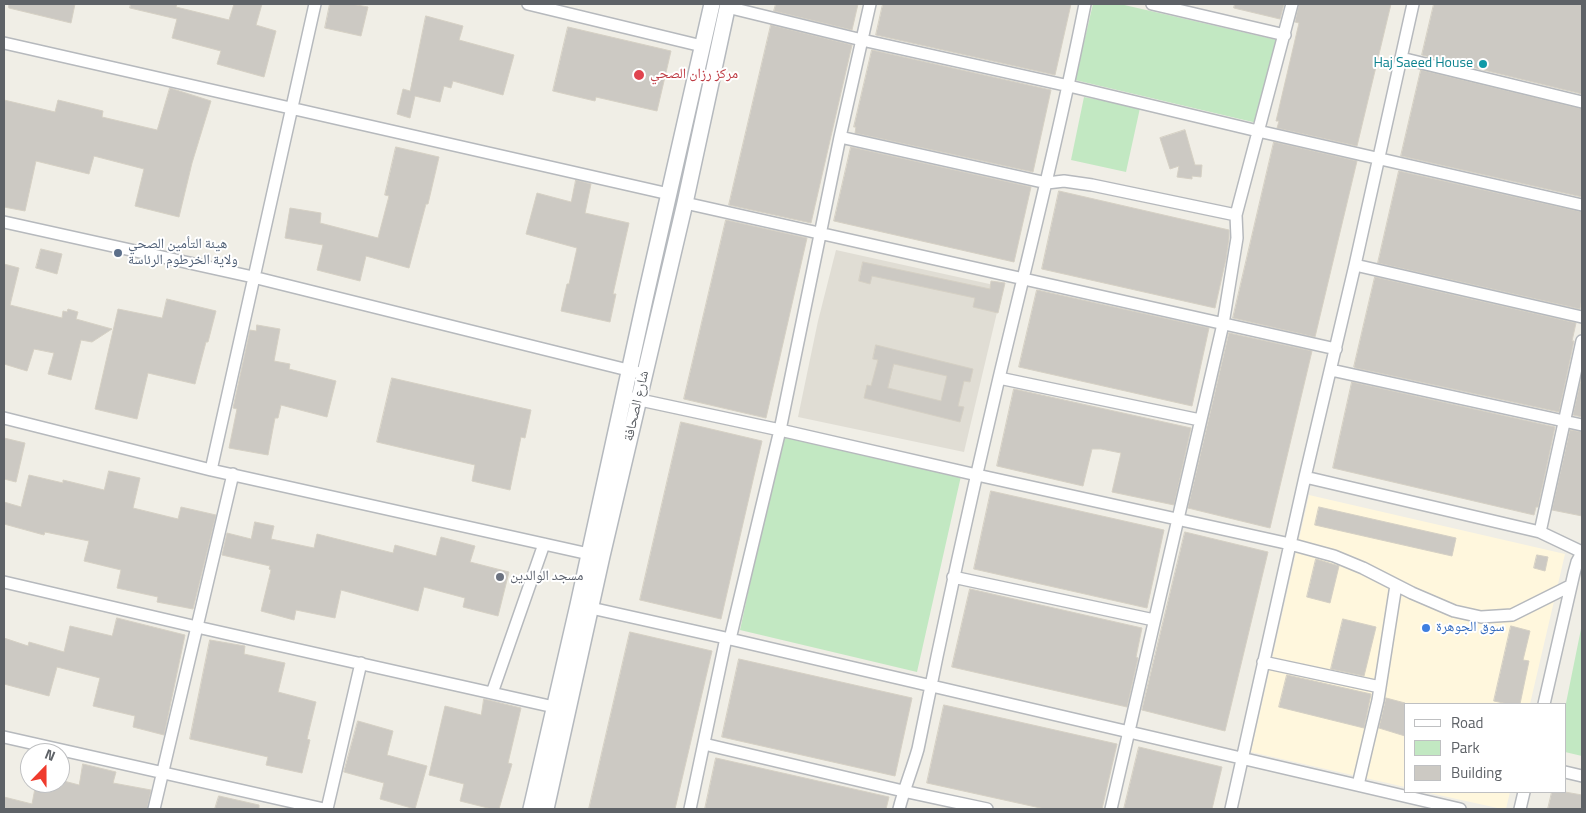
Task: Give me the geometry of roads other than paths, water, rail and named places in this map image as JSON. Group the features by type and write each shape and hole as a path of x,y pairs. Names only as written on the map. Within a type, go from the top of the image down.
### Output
{"main road":[{"name":"شارع الصحافة","path":"531,809 712,4"},
{"name":"شارع الصحافة","path":"546,809 590,608 685,203 728,6"}],"street":[{"path":"211,470 315,4"},
{"path":"528,4 702,46"},
{"path":"690,809 728,638 780,430 840,137 870,4"},
{"path":"899,809 903,791 918,749 953,577 1047,182 1085,4"},
{"path":"1152,4 1285,35"},
{"path":"1111,809 1223,324 1238,238 1236,216 1292,4"},
{"path":"1231,809 1413,4"},
{"path":"728,6 862,40 1582,205"},
{"path":"4,43 668,194"},
{"path":"1401,58 1582,102"},
{"path":"840,137 1047,182 1064,181 1092,185 1236,216"},
{"path":"685,203 1336,349"},
{"path":"4,222 253,277 644,374"},
{"path":"1355,265 1582,317"},
{"path":"1540,532 1582,341"},
{"path":"1331,370 1582,425"},
{"path":"999,378 1200,420"},
{"path":"624,397 1290,544 1334,556 1364,568 1396,585 1454,611 1481,617 1512,615 1570,586"},
{"path":"4,418 211,470 589,554"},
{"path":"154,809 233,474"},
{"path":"1305,476 1540,532 1582,552 1575,567 1570,586 1544,703"},
{"path":"492,693 544,544"},
{"path":"953,577 1154,620"},
{"path":"4,582 554,707"},
{"path":"1358,785 1380,687 1396,585"},
{"path":"590,608 728,638 1460,809"},
{"path":"1263,662 1380,687"},
{"path":"4,737 326,809 361,663"},
{"path":"704,744 987,809"},
{"path":"1566,772 1582,776"},
{"path":"1520,809 1524,793"}],"place":[{"name":"Haj Saeed House","path":"1483,64"},
{"name":"مركز رزان الصحي","path":"639,75"},
{"name":"هيئة التأمين الصحي ولاية الخرطوم الرئاسة","path":"118,253"},
{"name":"مسجد الوالدين","path":"500,577"},
{"name":"سوق الجوهرة","path":"1426,628"}]}
